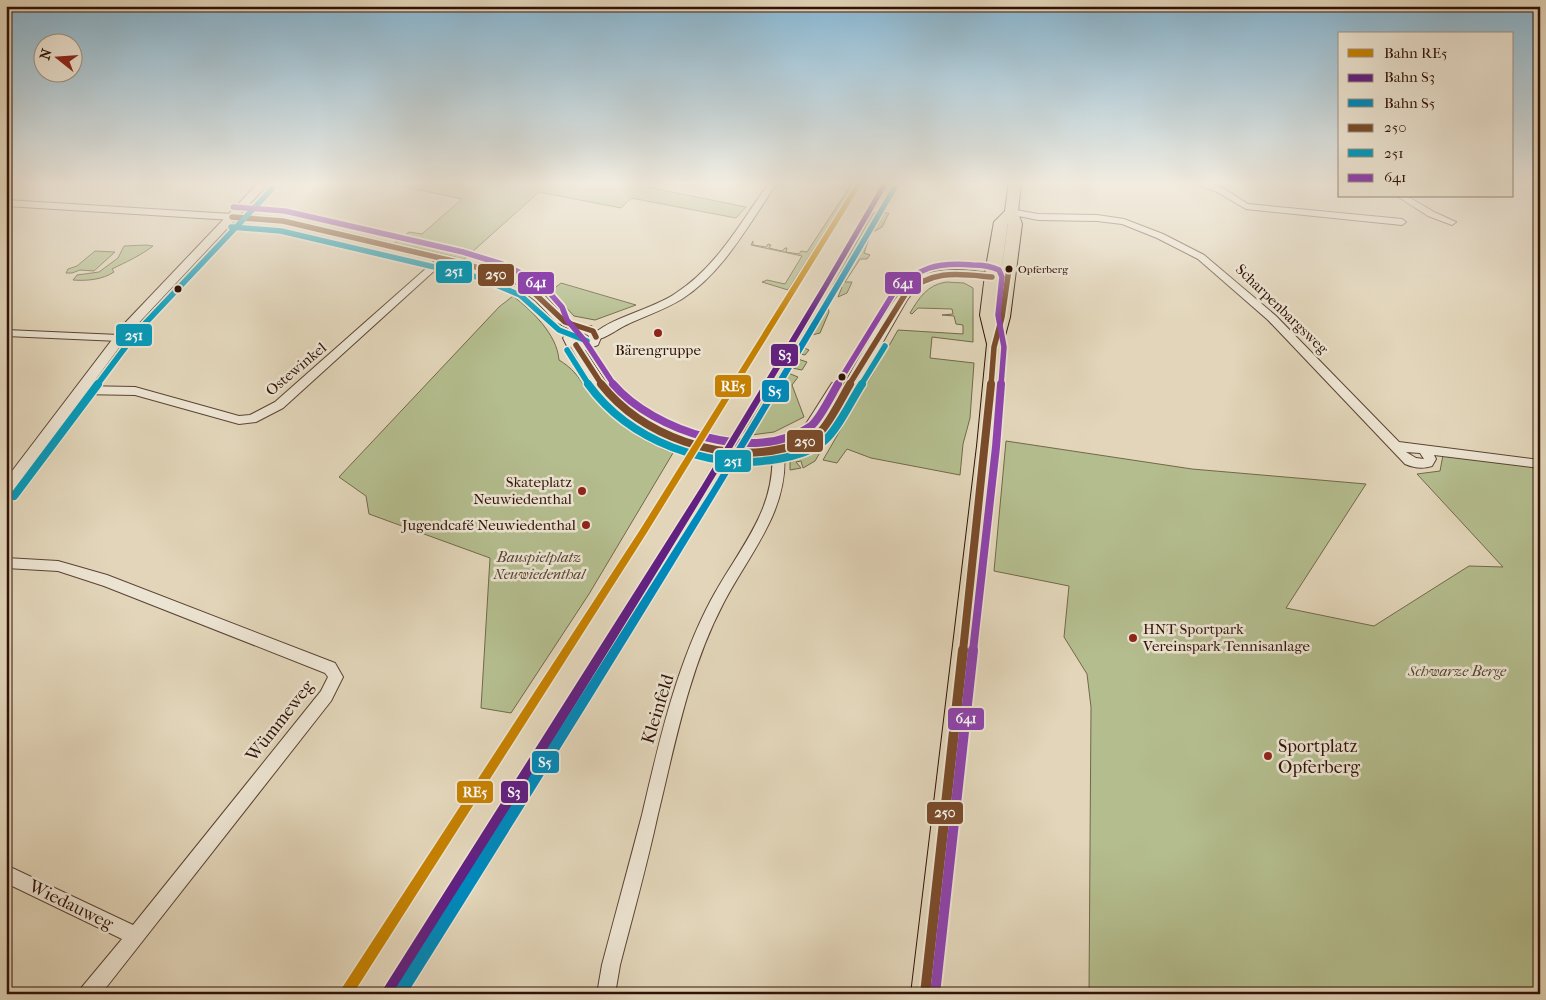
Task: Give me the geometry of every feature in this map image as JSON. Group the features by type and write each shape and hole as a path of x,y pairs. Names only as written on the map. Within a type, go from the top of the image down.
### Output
{"main road":[{"path":"994,347 988,315 992,272 1000,229"},
{"path":"925,994 986,446 994,347 1002,317 1014,229"}],"street":[{"path":"6,490 119,338 151,301 221,229"},
{"path":"315,229 461,262 508,278 532,292 554,313 560,326 584,337 613,327 679,296 713,269 743,229"},
{"name":"Scharpenbargsweg","path":"1141,229 1201,257 1228,279 1272,318 1396,446 1404,458 1419,464 1428,463 1430,459 1423,449 1540,464"},
{"name":"Ostewinkel","path":"80,390 135,392 238,420 252,419 279,405 442,259"},
{"path":"584,337 584,360 618,404 636,418 664,434 690,443 733,452 759,452 778,449 812,439 826,425 906,293 915,284 925,278 944,274 992,272 1008,274"},
{"path":"7,334 119,338"},
{"name":"Kleinfeld","path":"606,994 611,965 663,758 684,687 717,603 772,503 780,473 778,449"},
{"name":"Wümmeweg","path":"6,563 58,566 107,581 330,668 336,677 326,696 89,994"},
{"name":"Wiedauweg","path":"6,874 136,936"}],"green space":[{"path":"428,229 498,229 461,262 391,246 409,232 422,234"},
{"path":"822,229 827,229 788,290 762,282 767,280 785,284 802,256 751,245 753,241 753,245 766,247 768,244 771,245 769,248 782,251 787,248 786,252 799,254 801,251 807,252"},
{"path":"864,229 879,229 871,233 864,253 870,255 867,259 860,259 845,282 852,282 847,293 838,297 842,287 833,285"},
{"path":"124,246 153,246 112,269 114,272 109,275 94,279 73,280 77,275 99,272 118,258"},
{"path":"95,251 115,252 94,271 80,270 66,273 68,269 77,266"},
{"path":"946,282 964,283 973,288 973,342 932,337 930,358 974,363 970,418 963,444 960,475 871,458 847,449 837,463 823,460 898,330 963,334 963,325 956,324 954,316 942,315 953,314 952,309 918,308 912,314 910,313 920,297 929,289"},
{"path":"561,283 636,305 595,320 574,316 551,291"},
{"name":"Bauspielplatz Neuwiedenthal","path":"513,296 549,332 554,341 559,360 576,374 603,409 631,431 673,453 589,594 511,713 481,708 490,558 369,514 366,496 339,477 499,307"},
{"path":"822,306 828,307 829,312 820,333 812,335 804,348 809,350 805,355 801,354 798,359 807,362 802,370 792,368 788,373 798,377 792,385 804,417 774,432 744,436 744,432"},
{"path":"827,436 828,439 815,461 803,468 801,461 796,462 801,468 790,470 790,460 816,445"},
{"name":"Schwarze Berge","path":"1006,441 1192,469 1366,484 1286,608 1374,626 1469,566 1503,567 1417,474 1440,471 1443,455 1540,468 1540,994 1089,994 1091,707 1087,674 1064,637 1069,586 994,571"}],"rail line":[{"name":"RE5","path":"345,994 643,532 831,229"},
{"name":"S3","path":"387,994 704,489 859,229"},
{"name":"S5","path":"399,994 714,492 871,229"}],"transit line":[{"name":"251","path":"14,496 136,333 235,229"},
{"name":"251","path":"252,229 281,231 477,277 520,295 559,330 587,341"},
{"name":"250","path":"316,229 470,265 516,282 533,292 565,322 593,331 596,337"},
{"name":"641","path":"362,229 463,252 502,264 525,275 547,290 562,307 567,320 585,341 608,377 625,397 642,410 662,421 704,437 727,441 750,442 772,440 796,434 813,425 893,294 911,276 931,267 952,264 985,266 999,270 1002,277 998,315 1004,347 996,447 935,994"},
{"name":"250","path":"925,994 986,446 994,347 1002,317 1009,269"},
{"name":"250","path":"576,345 595,376 612,397 636,417 657,429 679,439 727,451 774,451 797,445 820,432 906,293 916,285 926,279 946,274 992,277"},
{"name":"251","path":"567,350 599,398 630,425 672,447 695,455 742,462 766,461 789,457 818,446 826,440 885,346"}],"place":[{"name":"Opferberg","path":"1009,269"},
{"name":"Bärengruppe","path":"658,333"},
{"name":"Skateplatz Neuwiedenthal","path":"582,491"},
{"name":"Jugendcafé Neuwiedenthal","path":"586,525"},
{"name":"HNT Sportpark Vereinspark Tennisanlage","path":"1133,638"},
{"name":"Sportplatz Opferberg","path":"1268,756"}]}
